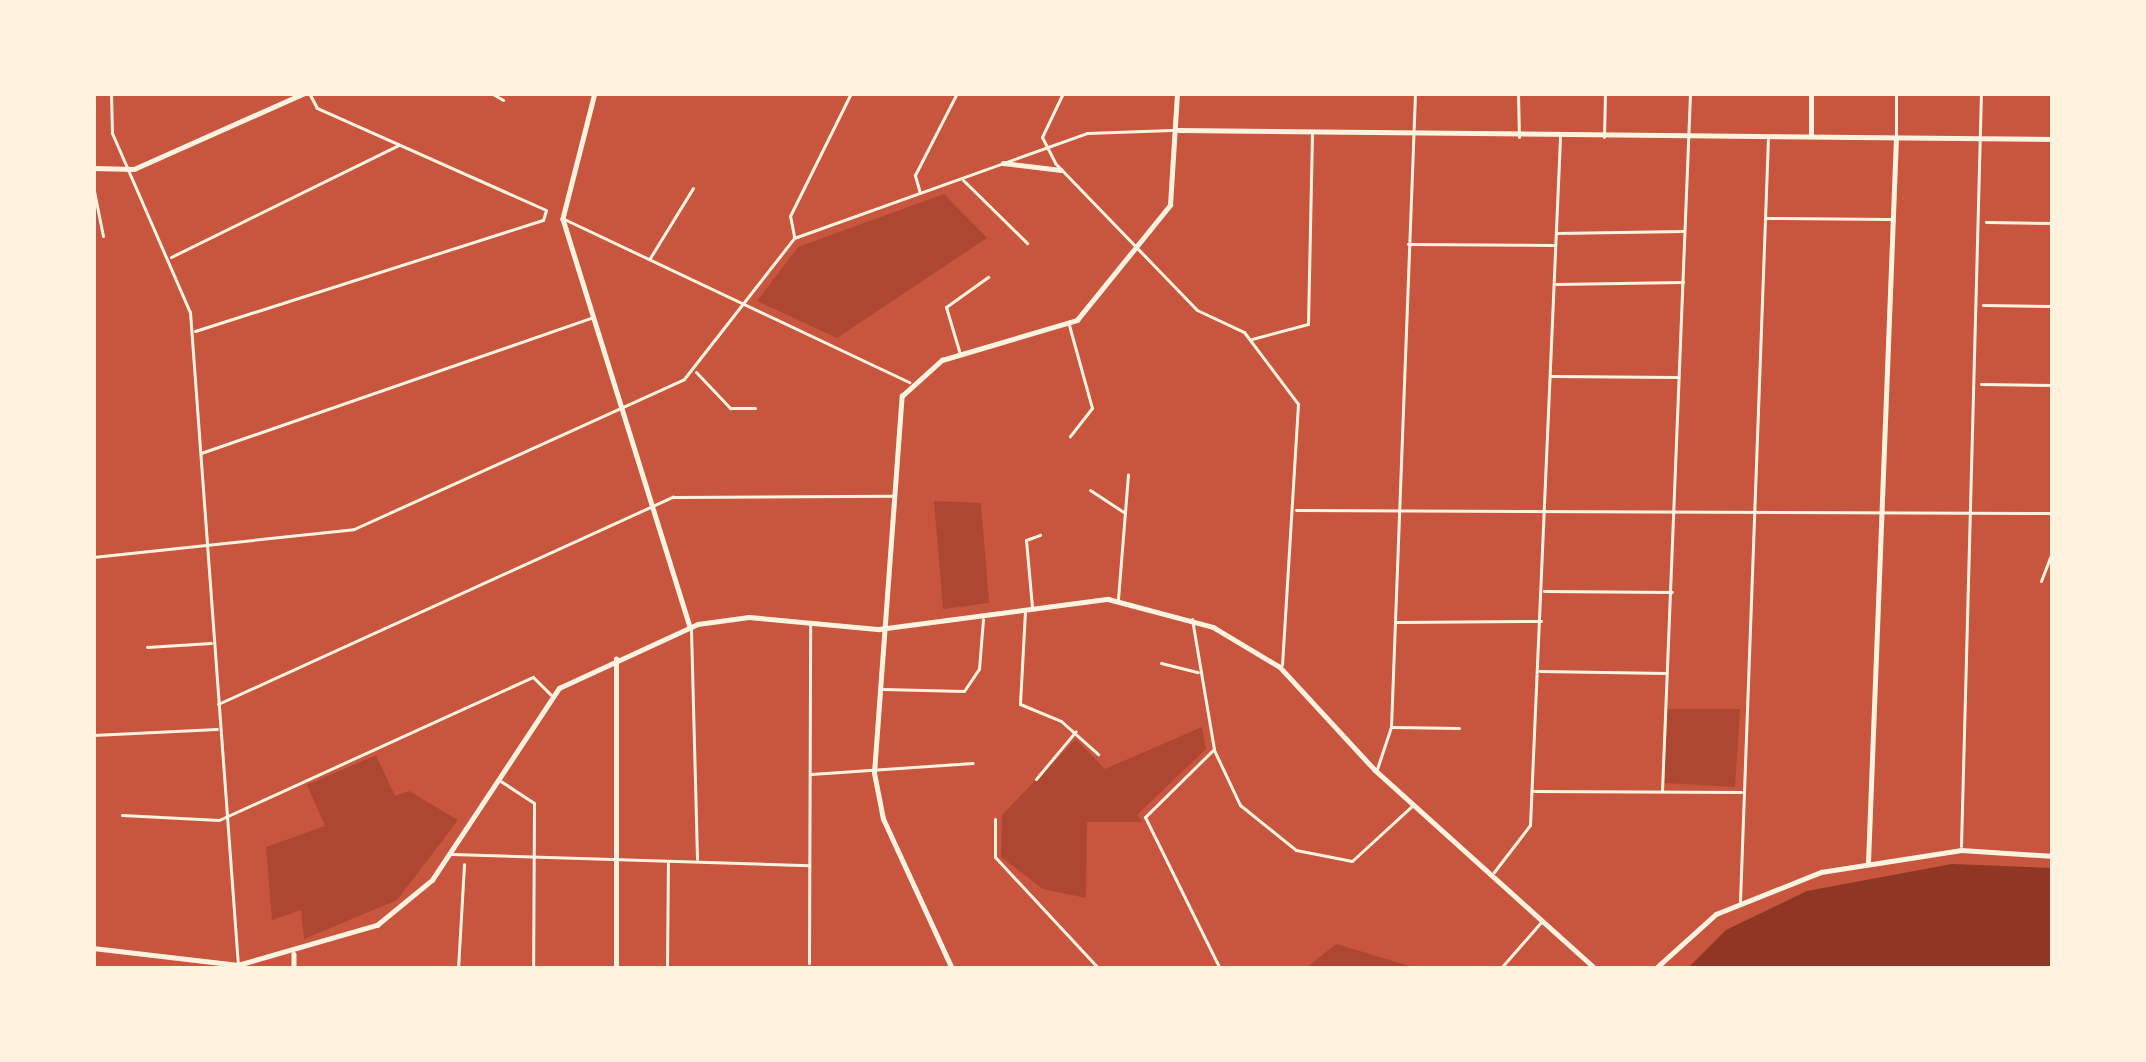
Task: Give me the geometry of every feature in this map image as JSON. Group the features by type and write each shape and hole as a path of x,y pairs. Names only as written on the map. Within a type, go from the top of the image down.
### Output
{"street":[{"path":"111,93 112,133 134,169 170,258 192,332 238,964"},
{"path":"278,93 283,103"},
{"path":"93,168 134,169 307,93 317,108 547,210 534,229 192,332"},
{"path":"491,93 503,100"},
{"path":"595,93 563,219 691,627 697,863"},
{"path":"747,93 758,93"},
{"path":"794,238 790,216 851,93"},
{"path":"920,193 915,175 957,93"},
{"path":"1063,93 1042,136 1061,170 1197,310 1251,340 1299,412 1297,510 1280,667"},
{"path":"909,382 960,356 1070,325 1137,247 1173,196 1177,93"},
{"path":"1376,770 1391,728 1415,93"},
{"path":"1518,93 1520,137"},
{"path":"1604,137 1605,93"},
{"path":"1662,791 1690,93"},
{"path":"1810,138 1811,93"},
{"path":"1868,863 1896,93"},
{"path":"1961,850 1982,305 1981,93"},
{"path":"93,557 207,553 354,529 623,410 695,370 745,304 767,261 794,238 1102,129 1415,137 2053,139"},
{"path":"1251,340 1308,324 1312,132"},
{"path":"1491,875 1527,833 1532,790 1560,137"},
{"path":"1740,902 1768,138"},
{"path":"170,258 400,143"},
{"path":"1003,163 1061,170"},
{"path":"962,178 1027,244"},
{"path":"93,186 103,236"},
{"path":"650,259 694,188"},
{"path":"1766,218 1893,219"},
{"path":"563,219 909,382"},
{"path":"1984,222 2053,223"},
{"path":"1556,233 1685,231"},
{"path":"1408,244 1555,245"},
{"path":"960,356 946,307 988,277"},
{"path":"1554,284 1683,282"},
{"path":"1982,305 2053,306"},
{"path":"200,454 593,316"},
{"path":"1070,325 1092,408 1070,436"},
{"path":"695,370 730,408 754,408"},
{"path":"1550,376 1680,377"},
{"path":"909,382 892,496 893,627 874,773 883,819 952,969"},
{"path":"1979,384 2053,385"},
{"path":"1118,601 1128,474"},
{"path":"1090,490 1126,514"},
{"path":"218,704 652,506 892,496"},
{"path":"1297,510 2053,513"},
{"path":"1040,536 1026,540 1029,609 1019,704 1076,731 1098,754"},
{"path":"2041,581 2053,550"},
{"path":"1542,591 1672,592"},
{"path":"93,948 238,964 294,954 407,906 451,853 551,695 616,659 691,627 739,617 893,627 1118,601 1200,622 1280,667 1376,770 1596,969"},
{"path":"882,689 964,691 979,669 983,615"},
{"path":"1192,619 1214,748 1240,805 1296,850 1352,861 1413,805"},
{"path":"1395,622 1541,621"},
{"path":"809,963 810,623"},
{"path":"147,647 213,643"},
{"path":"616,659 616,969"},
{"path":"1161,663 1200,672"},
{"path":"1540,671 1668,673"},
{"path":"122,815 226,818 533,677 551,695"},
{"path":"93,734 219,728"},
{"path":"1391,728 1460,728"},
{"path":"1036,779 1076,731"},
{"path":"1214,748 1145,812 1220,969"},
{"path":"810,774 973,763"},
{"path":"498,778 534,803 533,969"},
{"path":"1532,790 1743,792"},
{"path":"994,819 995,857 1099,969"},
{"path":"1654,969 1740,902 1868,863 1961,850 2053,856"},
{"path":"451,853 465,862 809,865"},
{"path":"458,969 465,862"},
{"path":"668,863 668,969"},
{"path":"1500,969 1542,921"},
{"path":"294,954 294,969"},
{"path":"791,969 809,963 860,969"}],"shaded area":[{"path":"944,194 987,238 837,338 757,301 798,247"},
{"path":"934,501 981,503 989,603 943,609"},
{"path":"1667,709 1740,709 1735,787 1664,783"},
{"path":"1202,727 1206,749 1137,815 1143,822 1087,822 1086,898 1043,889 1001,857 1002,815 1076,739 1105,769"},
{"path":"376,755 395,796 409,791 458,820 397,900 304,939 301,910 272,920 266,847 325,826 307,785"},
{"path":"1952,864 2053,868 2053,969 1687,969 1726,930 1807,891"},
{"path":"1340,945 1419,969 1305,969"}]}
